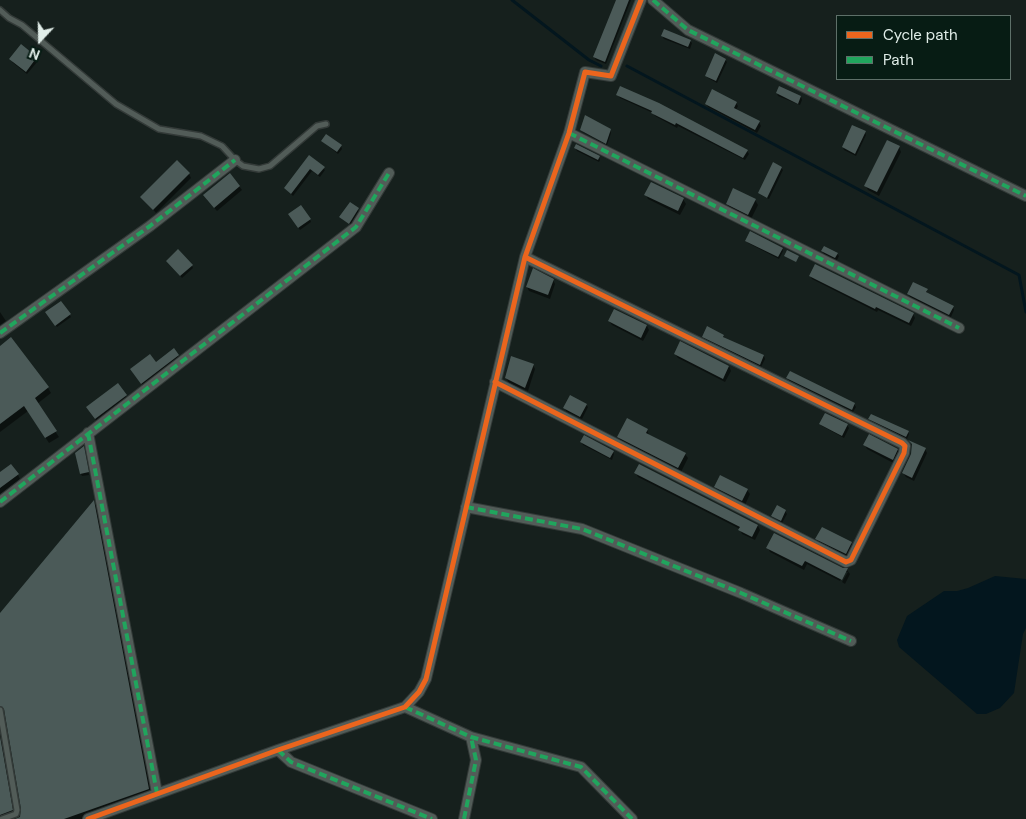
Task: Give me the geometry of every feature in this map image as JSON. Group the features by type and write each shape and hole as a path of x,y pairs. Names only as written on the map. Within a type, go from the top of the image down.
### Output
{"street":[{"path":"88,819 157,792 406,707 419,692 426,679 525,257 569,133 585,72 611,76 641,0"},
{"path":"653,0 688,30 1026,196"},
{"path":"569,133 958,328"},
{"path":"0,332 150,226 235,160"},
{"path":"0,502 356,227 389,173"},
{"path":"495,382 846,562 851,560 904,454 905,446 902,443 525,257"},
{"path":"88,433 157,792"},
{"path":"466,507 582,529 741,593 851,641"},
{"path":"406,707 471,737 580,767 632,819"},
{"path":"464,819 476,760 471,737"},
{"path":"278,750 291,762 432,819"}],"lane":[{"path":"0,10 9,18 22,25 116,104 159,129 201,136 222,146 243,166 259,169 270,166 317,126 326,124"},
{"path":"0,710 18,810 16,814 2,819"}],"water":[{"path":"995,576 1026,579 1026,628 1023,634 1014,693 1000,708 986,714 977,714 899,647 897,640 907,616 944,591 957,591 968,588"}],"building":[{"path":"616,0 629,0 605,62 593,57"},
{"path":"664,29 691,40 688,47 661,36"},
{"path":"21,44 37,57 26,72 9,59"},
{"path":"715,53 726,59 716,81 705,76"},
{"path":"620,86 659,103 748,150 743,158 676,123 675,125 651,113 652,111 616,95"},
{"path":"779,86 801,96 798,104 776,93"},
{"path":"712,89 737,102 734,108 760,121 755,130 705,104"},
{"path":"585,115 611,129 606,144 580,130"},
{"path":"852,125 866,131 855,154 842,147"},
{"path":"326,134 342,145 337,152 321,141"},
{"path":"887,140 900,146 877,192 864,186"},
{"path":"576,144 600,156 598,160 574,148"},
{"path":"309,155 325,167 318,175 310,169 291,194 284,188"},
{"path":"177,160 190,173 153,210 140,197"},
{"path":"773,162 782,167 767,198 758,193"},
{"path":"230,173 240,186 214,208 203,195"},
{"path":"651,182 684,198 678,211 644,195"},
{"path":"733,188 756,199 748,215 726,204"},
{"path":"350,202 359,208 349,224 339,217"},
{"path":"301,205 311,219 298,228 288,214"},
{"path":"750,231 783,248 778,257 745,241"},
{"path":"824,246 838,253 835,258 821,251"},
{"path":"178,249 193,265 180,276 166,261"},
{"path":"787,250 799,256 796,262 784,256"},
{"path":"815,264 914,313 909,323 876,307 875,309 809,276"},
{"path":"533,268 554,279 548,295 526,287"},
{"path":"913,282 928,289 926,292 954,306 949,315 907,294"},
{"path":"61,301 71,314 55,326 45,312"},
{"path":"614,309 647,325 641,338 608,321"},
{"path":"707,326 724,335 723,337 764,355 760,365 702,337"},
{"path":"11,337 49,387 35,398 57,431 45,438 24,406 0,424 0,346"},
{"path":"680,341 729,366 723,379 674,354"},
{"path":"174,348 179,355 141,384 130,369 150,354 156,362"},
{"path":"511,356 534,364 525,388 505,378"},
{"path":"790,371 855,403 852,410 786,378"},
{"path":"118,383 127,395 95,419 86,407"},
{"path":"570,395 587,404 580,417 563,408"},
{"path":"825,413 848,424 842,436 819,424"},
{"path":"871,414 909,431 906,437 868,419"},
{"path":"627,418 648,429 646,433 686,453 678,468 617,437"},
{"path":"869,434 898,449 893,460 863,445"},
{"path":"584,435 614,451 610,458 580,442"},
{"path":"908,440 926,448 912,478 902,473 911,454 912,444"},
{"path":"84,446 89,472 80,474 75,453"},
{"path":"11,464 19,474 0,488 0,472"},
{"path":"639,464 758,525 752,537 738,530 740,527 634,473"},
{"path":"720,475 748,489 742,501 714,487"},
{"path":"94,500 149,789 64,819 15,819 20,817 21,809 4,709 0,706 0,613"},
{"path":"777,505 786,510 781,521 771,516"},
{"path":"822,527 852,542 846,554 815,539"},
{"path":"774,533 843,568 848,568 842,580 805,561 802,566 766,548"},
{"path":"0,736 13,810 0,815"}],"waterway":[{"path":"512,0 589,60 601,66"},
{"path":"627,66 1019,275 1026,312"}],"marked path":[{"path":"653,0 688,30 1026,196"},
{"path":"569,133 959,328"},
{"path":"0,333 150,226 235,160"},
{"path":"0,502 356,227 389,173"},
{"path":"88,433 157,793"},
{"path":"466,507 582,529 741,593 851,641"},
{"path":"405,707 471,737 581,767 632,819"},
{"path":"464,819 476,760 471,737"},
{"path":"278,750 291,762 432,819"}],"cycle path":[{"path":"88,819 278,750 405,707 419,692 426,679 525,257 569,133 585,72 611,76 641,0"},
{"path":"495,382 846,562 851,560 904,453 905,446 902,443 525,257"}]}
